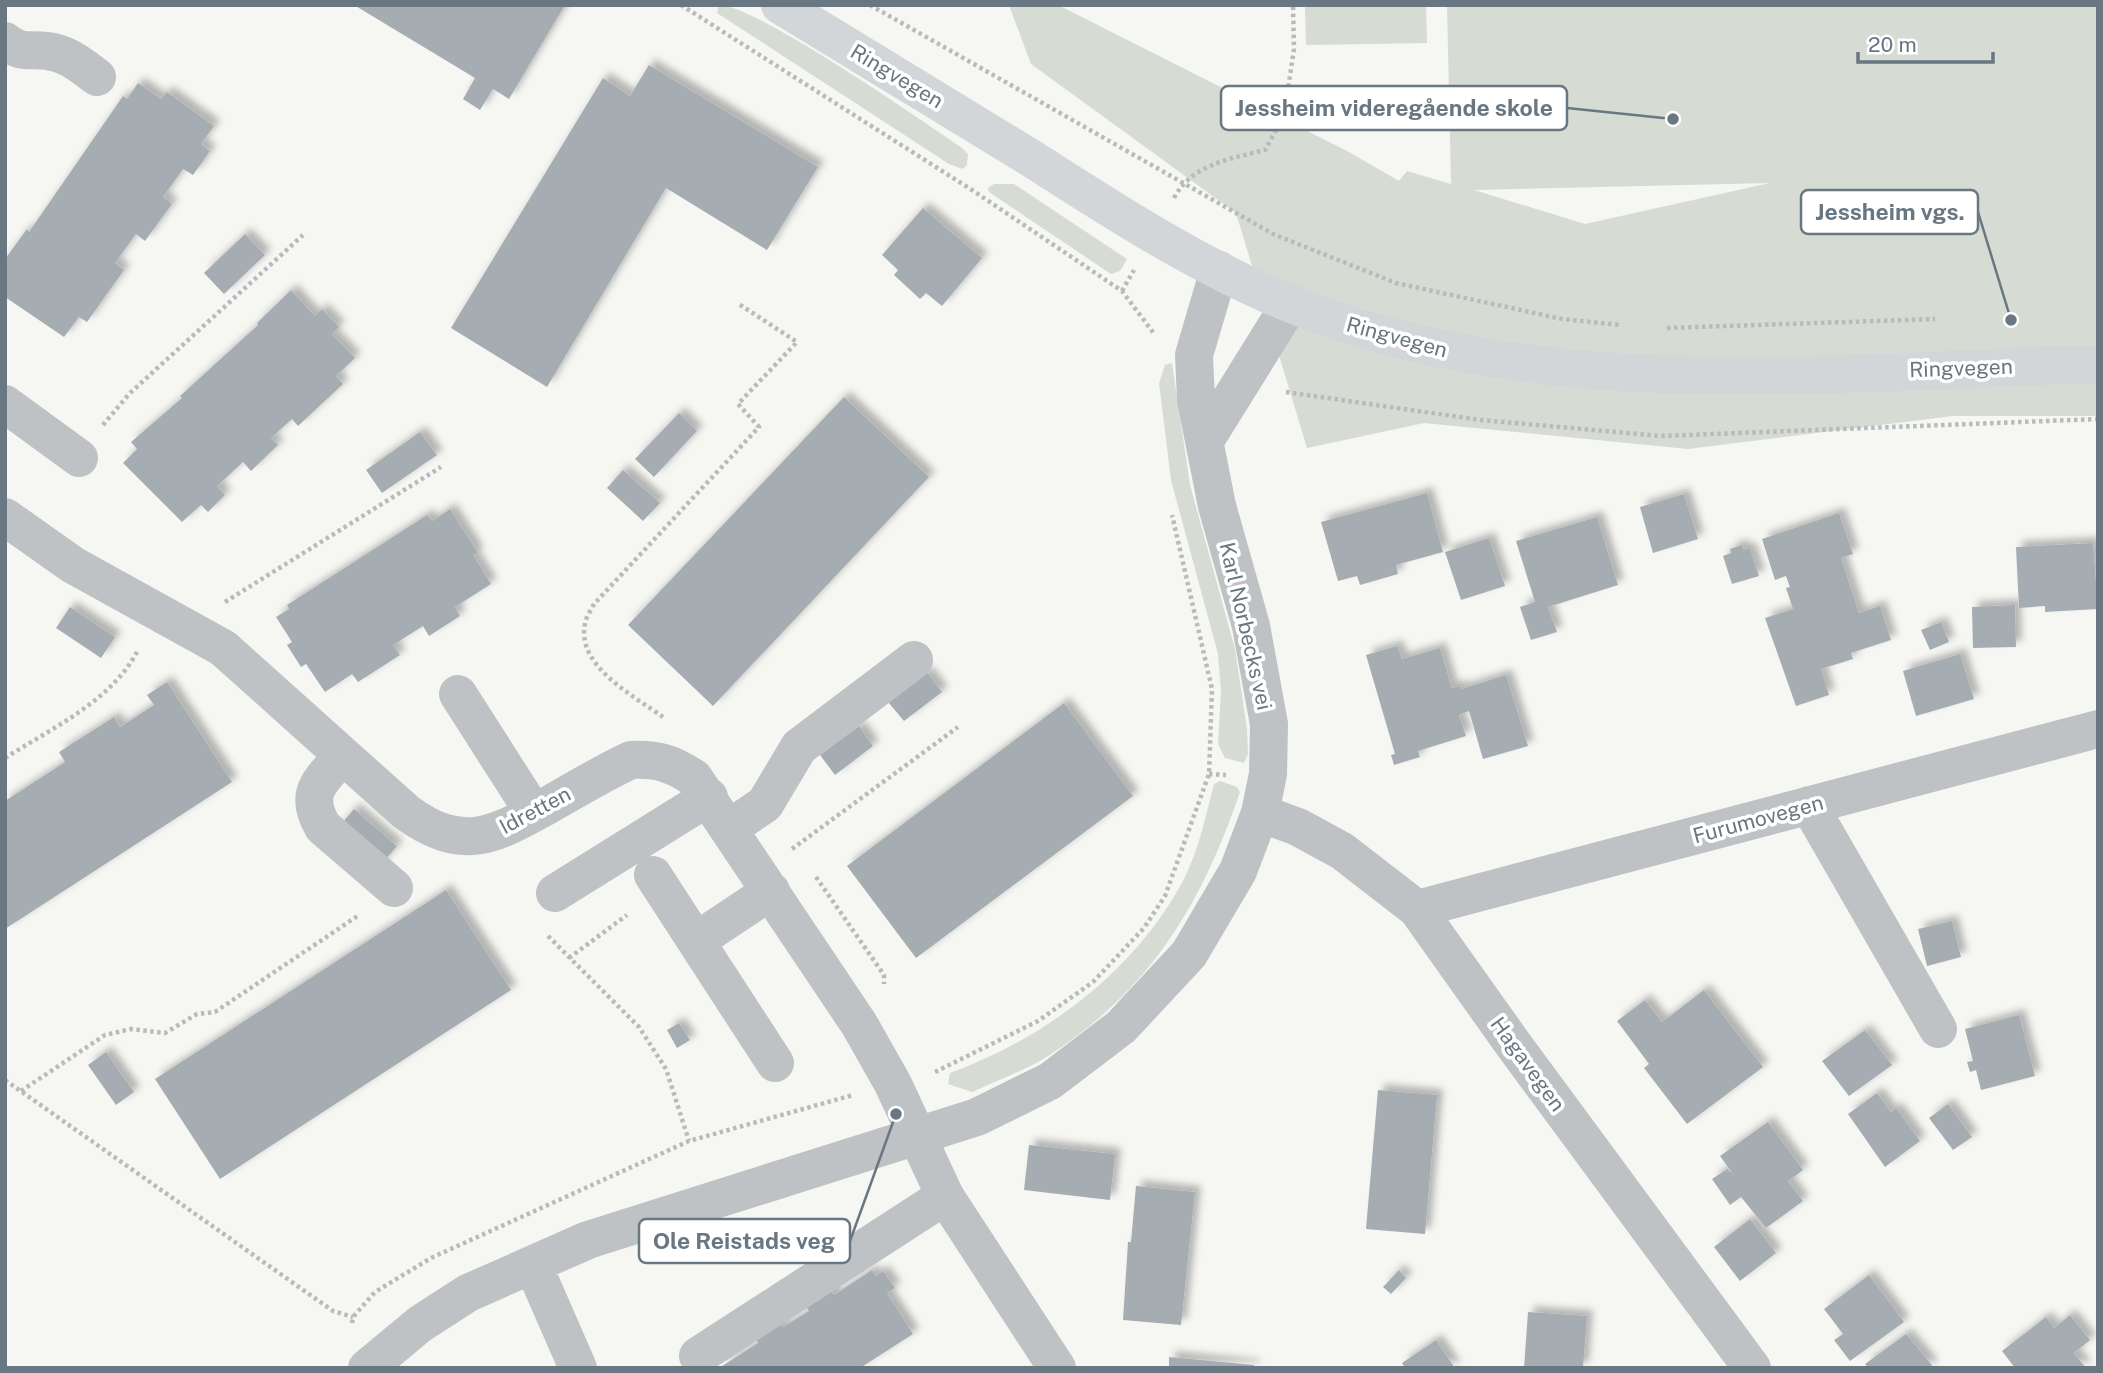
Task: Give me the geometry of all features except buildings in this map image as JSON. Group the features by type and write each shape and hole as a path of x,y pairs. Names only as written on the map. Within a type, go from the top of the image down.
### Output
{"main road":[{"name":"Ringvegen","path":"780,5 1154,236 1290,304 1396,339 1443,350 1548,366 1740,375 2098,363"}],"street":[{"path":"10,56 48,51 70,58 97,77"},
{"name":"Karl Norbecks vei","path":"367,1368 420,1324 468,1293 588,1240 918,1137 977,1116 1050,1081 1121,1027 1189,954 1238,871 1260,813 1268,774 1269,724 1251,626 1217,506 1206,439 1196,400 1194,355 1219,270"},
{"path":"1206,439 1290,304"},
{"path":"5,404 79,458"},
{"name":"Idretten","path":"5,517 73,565 223,648 406,812 444,833 467,836 489,834 511,827 631,760 674,764 694,778 859,1024 893,1084 945,1196 1057,1368"},
{"path":"730,828 765,804 799,747 914,660"},
{"path":"458,694 534,813"},
{"name":"Furumovegen","path":"1418,909 2098,729"},
{"path":"343,756 318,784 313,795 316,815 323,827 394,887"},
{"path":"555,893 709,797"},
{"path":"1809,805 1938,1028"},
{"name":"Hagavegen","path":"1260,813 1298,827 1342,851 1418,909 1513,1044 1752,1368"},
{"path":"658,882 775,1063"},
{"path":"695,941 765,883"},
{"path":"698,1356 945,1196"},
{"path":"533,1265 578,1368"}],"path":[{"path":"681,5 972,190 1122,291 1154,335 1165,340"},
{"path":"870,5 1273,234 1396,282 1562,319 1625,326"},
{"path":"1171,205 1183,183 1216,162 1265,150 1284,116 1294,49 1293,5"},
{"path":"79,458 129,394 303,235"},
{"path":"1122,291 1138,264"},
{"path":"674,724 607,676 586,648 584,624 594,604 759,428 738,404 797,342 739,304"},
{"path":"1664,328 1935,319"},
{"path":"1153,344 1154,335"},
{"path":"1277,390 1480,420 1661,436 2098,419"},
{"path":"194,631 216,608 441,467"},
{"path":"351,1329 353,1317 374,1292 431,1258 689,1141 946,1069 1038,1021 1093,982 1144,928 1165,896 1209,774 1212,689 1172,513"},
{"path":"5,758 89,704 116,682 132,662 158,611"},
{"path":"765,883 958,727"},
{"path":"569,958 658,882"},
{"path":"21,1091 104,1035 131,1029 165,1033 197,1014 215,1012 362,913 394,887"},
{"path":"546,934 639,1027 666,1069 689,1141"},
{"path":"5,1080 333,1311 353,1317"}],"shaded area":[{"path":"719,5 767,23 877,90 961,147 968,154 967,165 963,169 949,164 717,13"},
{"path":"1009,5 1058,5 1347,151 1399,181 1407,171 1451,184 1447,5 2098,5 2098,416 1953,416 1688,449 1424,423 1307,448 1236,213 1031,64","holes":["1770,183 1585,224 1474,190"]},
{"path":"1305,5 1426,5 1427,43 1306,45"},
{"path":"994,184 1014,184 1127,259 1120,271 1111,274 989,192 988,188"},
{"path":"1172,363 1190,485 1235,649 1247,729 1248,754 1244,763 1225,758 1218,744 1221,692 1218,654 1171,480 1159,383 1165,365"},
{"path":"1220,781 1237,787 1240,792 1225,833 1189,909 1142,975 1114,1005 1045,1058 972,1092 948,1084 950,1073 1018,1042 1050,1023 1108,977 1134,950 1158,921 1185,878 1200,838 1214,784"}],"place":[{"name":"Jessheim videregående skole","path":"1673,119"},
{"name":"Jessheim vgs.","path":"2011,320"},
{"name":"Ole Reistads veg","path":"896,1114"}]}
